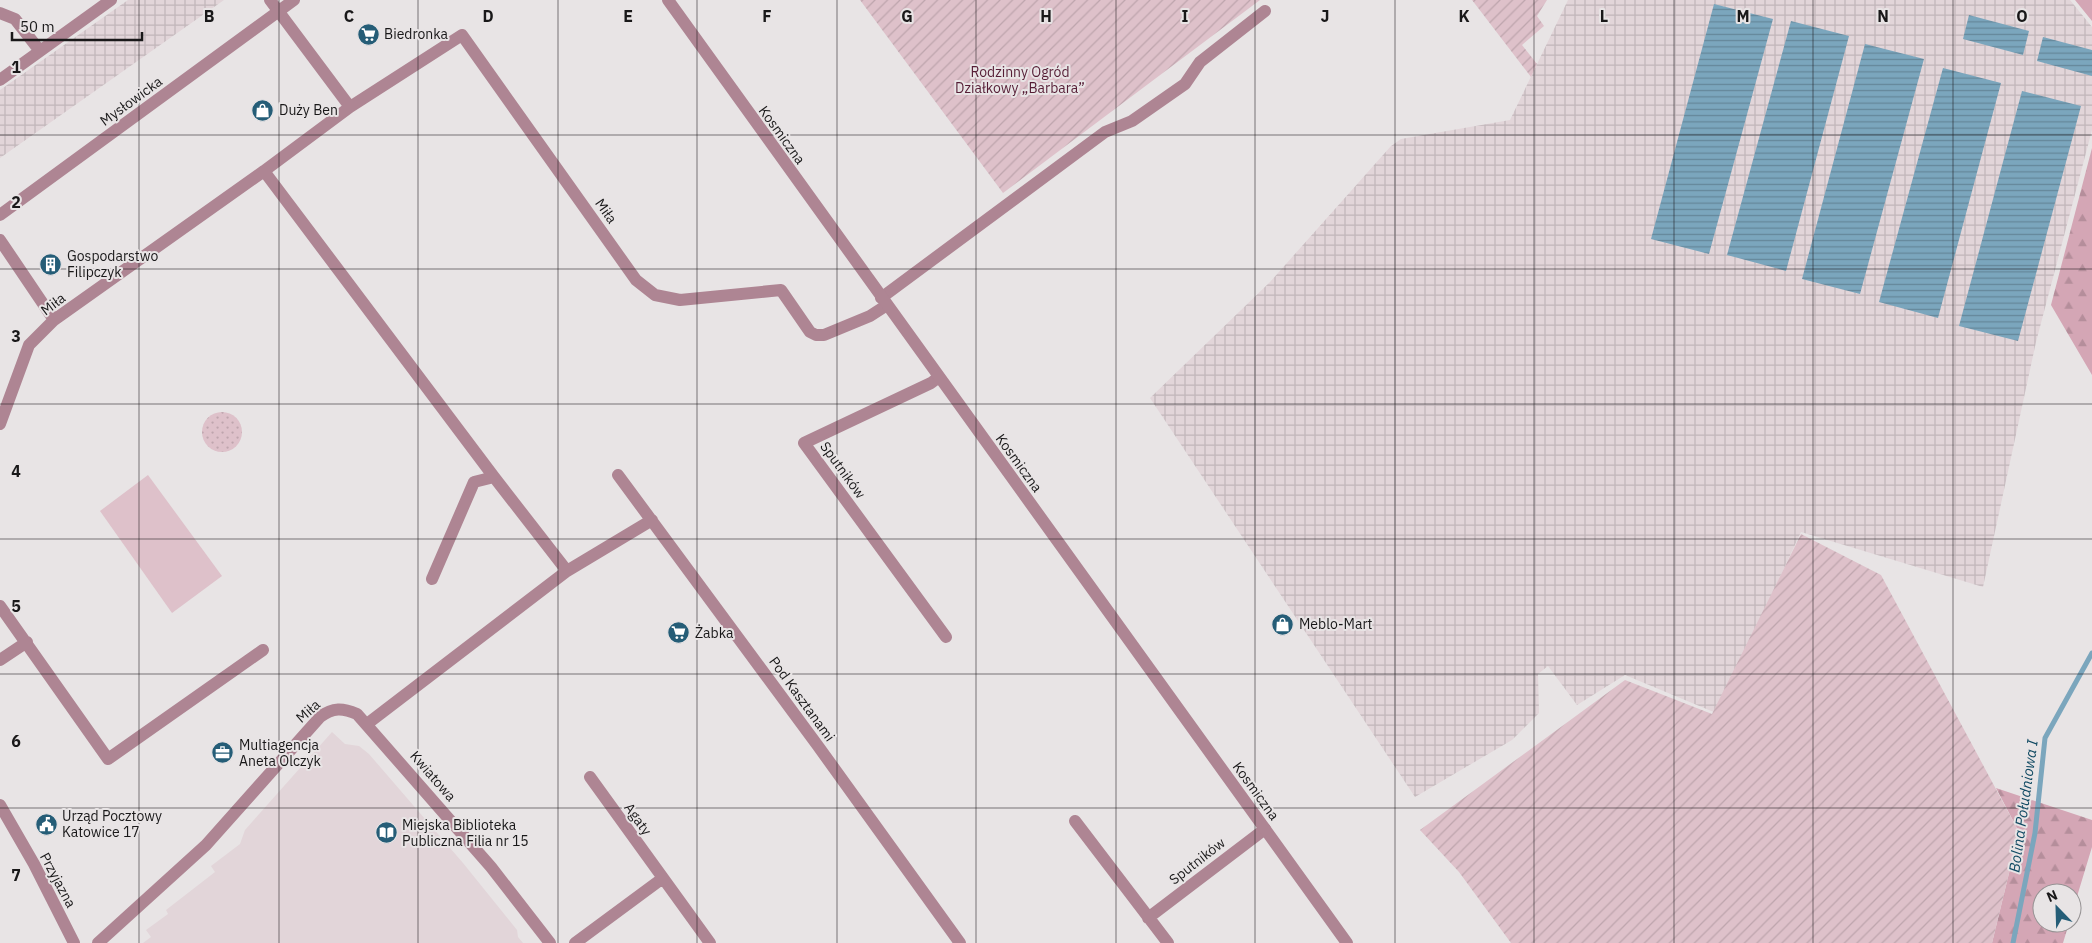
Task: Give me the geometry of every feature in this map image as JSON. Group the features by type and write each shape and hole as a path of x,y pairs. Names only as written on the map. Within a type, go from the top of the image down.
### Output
{"street":[{"path":"0,80 111,0"},
{"path":"270,0 350,107"},
{"name":"Mysłowicka","path":"0,215 294,0"},
{"name":"Kosmiczna","path":"668,0 1347,943"},
{"path":"884,302 1105,132 1132,121 1185,84 1200,62 1265,11"},
{"path":"0,13 15,19 40,51"},
{"name":"Miła","path":"0,424 29,345 54,320 264,171 350,107 462,35 636,280 655,295 680,300 781,290 810,332 816,335 824,335 870,316 884,302"},
{"path":"264,171 567,571"},
{"path":"0,240 54,320"},
{"name":"Sputników","path":"938,377 930,383 804,442 946,637"},
{"name":"Pod Kasztanami","path":"618,475 824,753 960,943"},
{"path":"432,579 474,482 494,477"},
{"path":"367,724 567,571 652,520"},
{"path":"0,606 108,759 263,650"},
{"path":"0,660 26,642"},
{"name":"Miła","path":"98,943 206,845 320,717 329,710 347,709 358,714 367,724"},
{"name":"Kwiatowa","path":"367,724 491,867 550,943"},
{"name":"Agaty","path":"590,777 710,943"},
{"name":"Przyjazna","path":"0,805 34,864 74,943"},
{"path":"1075,821 1168,943"},
{"name":"Sputników","path":"1148,918 1264,829"},
{"path":"575,943 663,878"}],"shaded area":[{"path":"128,0 224,0 0,158 0,90"},
{"path":"1568,0 2070,0 2092,27 2092,130 2036,342 1983,587 1801,532 1716,713 1625,675 1577,705 1548,666 1538,674 1539,713 1512,740 1415,797 1150,398 1270,282 1391,146 1401,139 1510,120"},
{"path":"332,732 345,744 359,746 369,754 463,863 517,930 518,937 523,943 143,943 151,937 146,930 168,914 166,910 215,872 211,866 240,844 245,830"}],"green space":[{"name":"Rodzinny Ogród Działkowy „Barbara”","path":"860,0 1260,0 1003,193"},
{"path":"1472,0 1547,0 1537,16 1544,26 1522,45 1537,64 1531,77"},
{"path":"2075,0 2092,0 2092,21"},
{"path":"2092,148 2092,375 2051,305"},
{"path":"218,412 226,412 233,415 239,421 242,432 239,443 233,449 226,452 218,452 211,449 205,443 202,436 202,428 205,421 211,415"},
{"path":"148,475 222,576 172,613 100,511"},
{"path":"1801,534 1881,575 2019,832 1992,943 1511,943 1459,872 1420,830 1625,680 1712,714"},
{"path":"1996,788 2092,820 2092,847 2081,883 2032,883 2032,933 2066,933 2063,943 1992,943 2019,832"}],"water":[{"path":"1714,4 1773,19 1709,254 1651,239"},
{"path":"1969,15 2029,31 2023,55 1963,39"},
{"path":"1791,21 1849,36 1786,271 1727,255"},
{"path":"2043,37 2092,50 2092,76 2037,61"},
{"path":"1865,44 1924,59 1860,294 1802,279"},
{"path":"1943,68 2001,83 1938,318 1879,302"},
{"path":"2022,91 2081,106 2018,341 1959,326"}],"waterway":[{"name":"Bolina Południowa I","path":"2013,943 2035,833 2045,738 2092,653"}],"place":[{"name":"Biedronka","path":"368,34"},
{"name":"Duży Ben","path":"263,110"},
{"name":"Gospodarstwo Filipczyk","path":"51,264"},
{"name":"Meblo-Mart","path":"1283,624"},
{"name":"Żabka","path":"679,633"},
{"name":"Multiagencja Aneta Olczyk","path":"223,753"},
{"name":"Urząd Pocztowy Katowice 17","path":"46,824"},
{"name":"Miejska Biblioteka Publiczna Filia nr 15","path":"386,833"}]}
